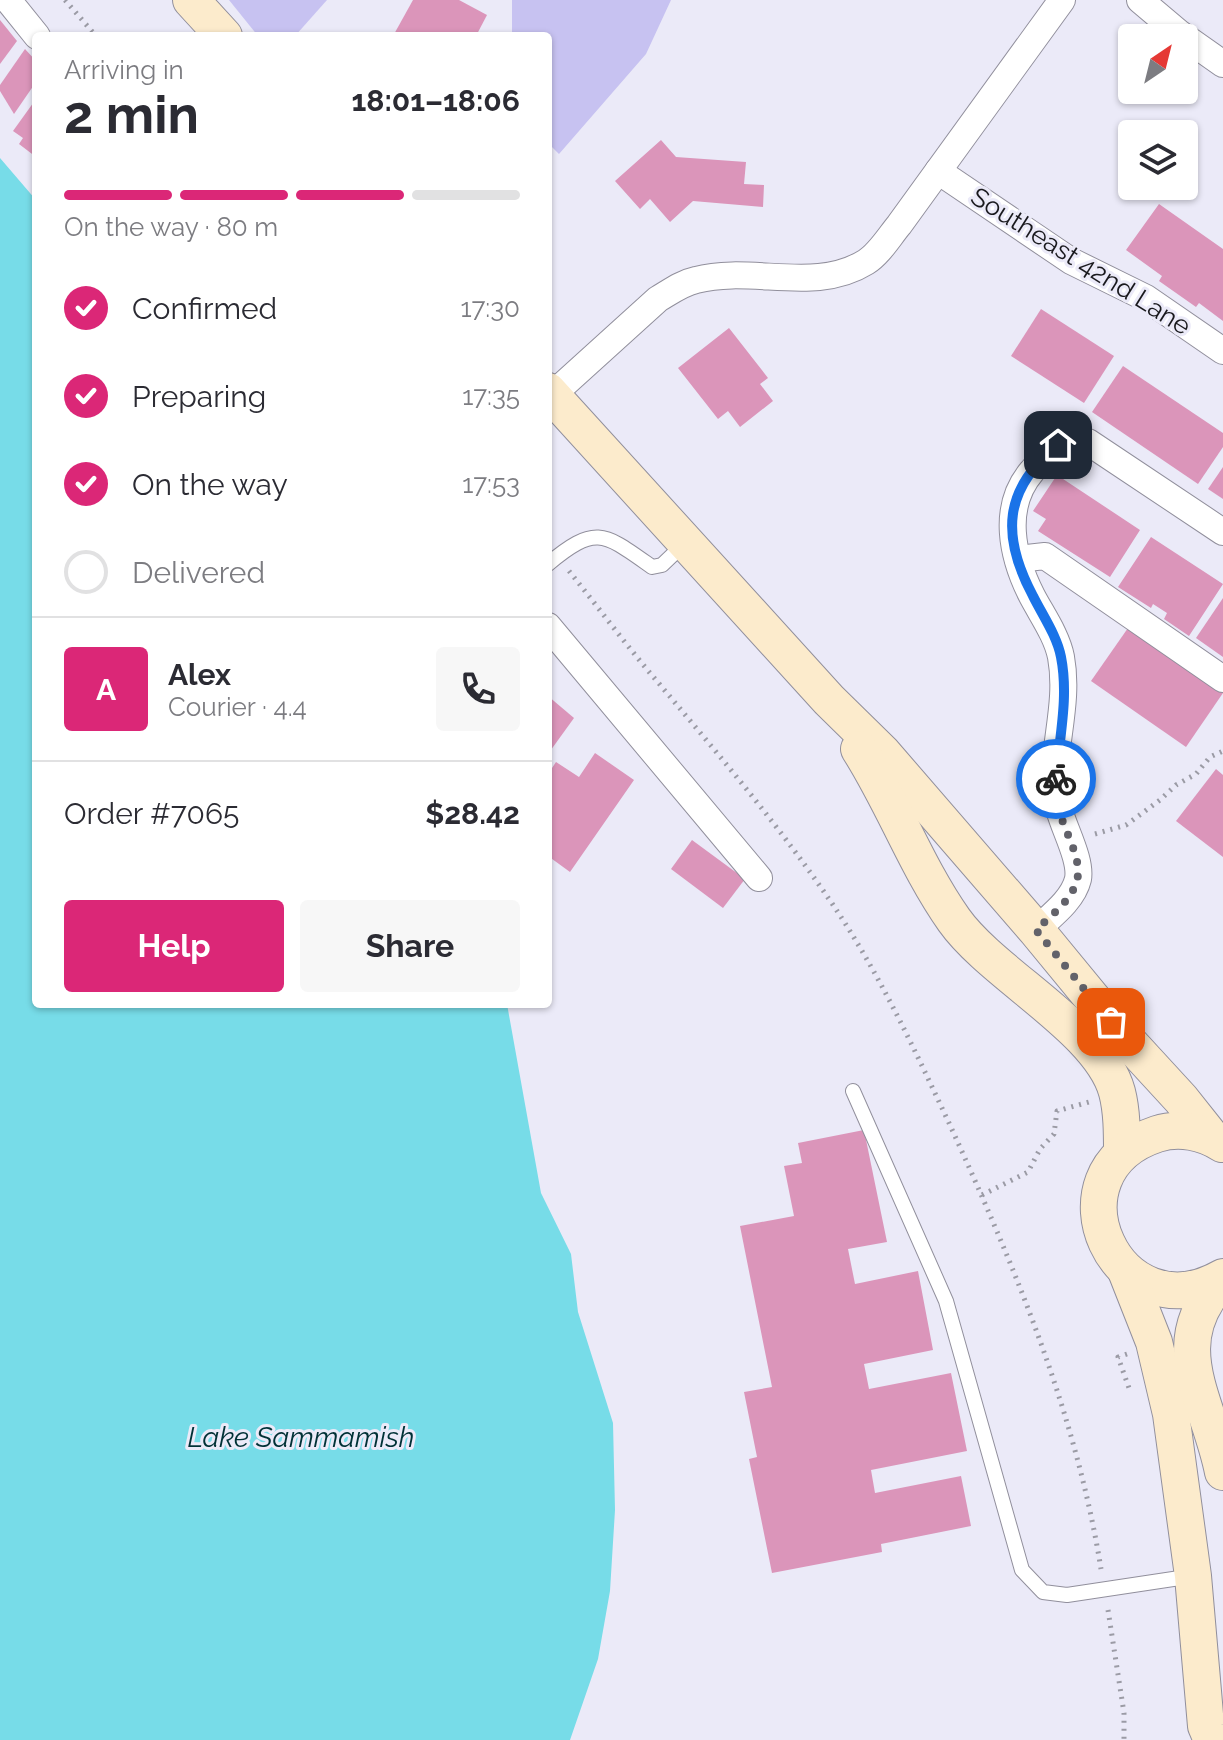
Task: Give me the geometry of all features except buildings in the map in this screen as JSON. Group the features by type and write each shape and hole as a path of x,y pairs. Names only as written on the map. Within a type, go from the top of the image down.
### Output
{"main road":[{"path":"191,0 220,32"},
{"path":"552,395 829,700 882,752 1099,1008 1218,1141"},
{"path":"829,700 875,775 927,879 955,922 990,959 1085,1043 1111,1077 1117,1092 1122,1153"},
{"path":"1212,1740 1206,1726 1193,1576 1164,1376 1146,1318 1126,1271 1109,1250 1099,1226 1098,1199 1106,1174 1122,1153 1142,1139 1164,1131 1189,1131 1218,1141"},
{"path":"1126,1271 1144,1283 1165,1290 1187,1290 1223,1278"},
{"path":"1223,1278 1197,1316 1192,1336 1191,1363 1223,1472"}],"street":[{"path":"8,0 34,32"},
{"path":"552,391 673,289 717,276 828,276 851,270 869,260 899,225 1062,0"},
{"path":"1140,0 1223,64"},
{"name":"Southeast 42nd Lane","path":"938,171 1071,261 1146,298 1223,351"},
{"path":"1036,930 1075,888 1078,866 1056,795 1064,708 1061,655 1026,584 1018,559 1011,529 1016,495 1044,456 1058,445 1088,442 1223,532"},
{"path":"1018,559 1045,556 1223,679"},
{"path":"552,631 759,878"}],"lane":[{"path":"553,560 573,544 603,536 617,542 652,567 662,565 685,543"},
{"path":"853,1091 946,1301 1022,1570 1043,1592 1067,1595 1193,1576"}],"path":[{"path":"65,0 93,32"},
{"path":"553,560 693,722 822,888 872,964 890,999 982,1195 1024,1298 1078,1454 1105,1590 1124,1713 1124,1740"},
{"path":"1069,841 1126,825 1176,785 1196,774 1210,757 1223,751"},
{"path":"982,1195 1028,1172 1040,1149 1054,1134 1057,1111 1097,1099"}],"shaded area":[{"path":"229,0 327,0 299,32 255,32"},
{"path":"512,0 671,0 646,54 559,154 552,147 552,32 512,32"}],"water":[{"name":"Lake Sammamish","path":"0,158 32,195 32,1008 508,1008 541,1193 571,1254 578,1312 613,1423 615,1510 610,1591 598,1659 570,1740 0,1740"}],"way so far":[{"path":"1056,779 1059,811 1078,866 1078,877 1075,888 1064,903 1036,930 1111,1022"}],"route":[{"path":"1056,779 1064,708 1061,655 1023,575 1011,529 1012,510 1024,480 1058,445"}]}
